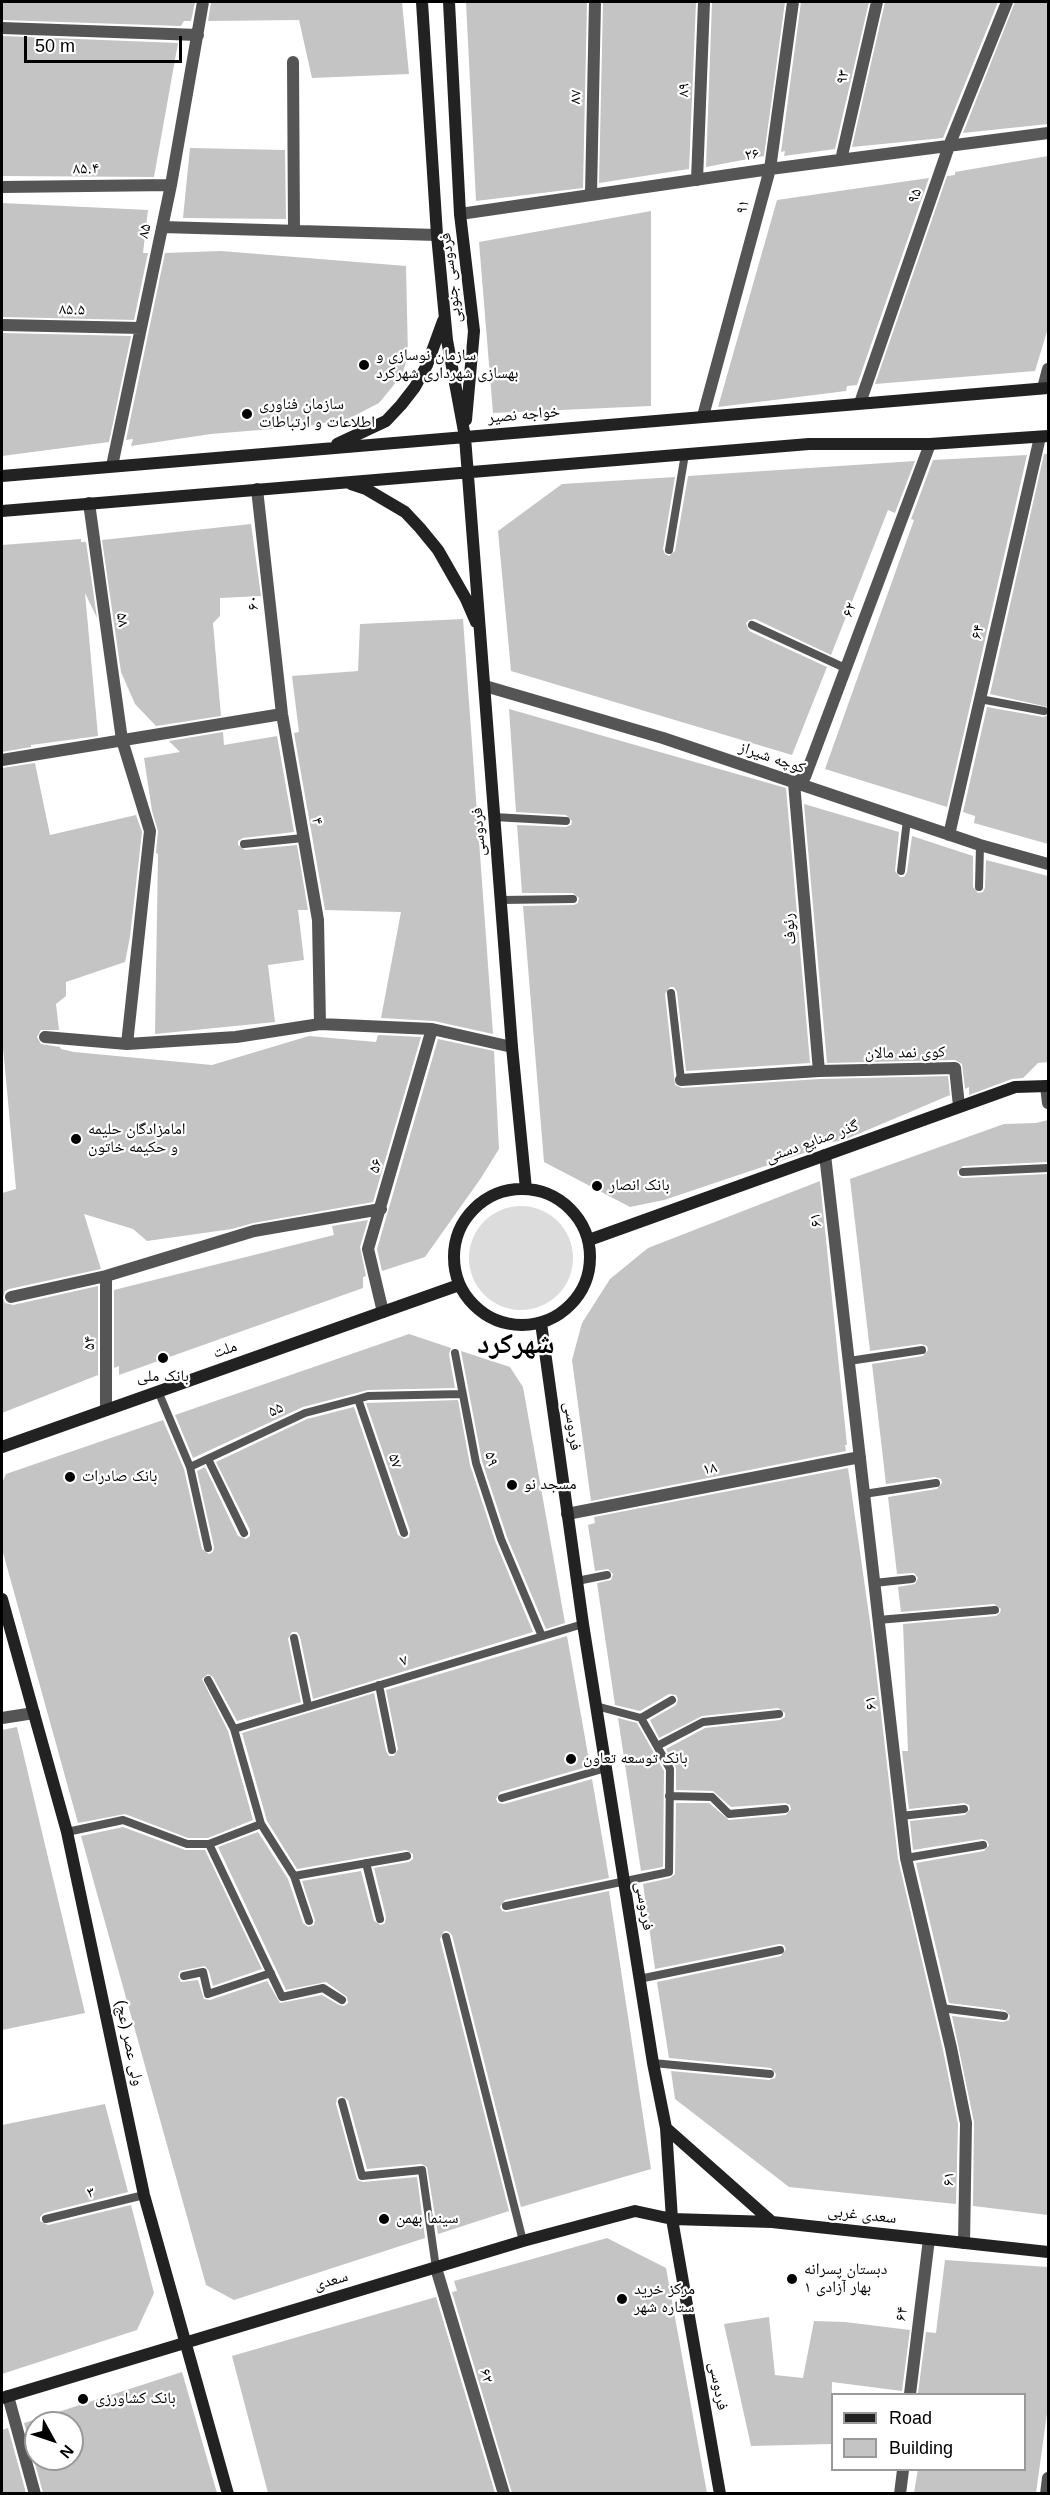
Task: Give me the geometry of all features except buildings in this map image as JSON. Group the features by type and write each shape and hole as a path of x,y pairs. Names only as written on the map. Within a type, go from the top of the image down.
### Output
{"main road":[{"name":"فردوسی جنوبی","path":"422,2 437,235 447,340 465,436"},
{"name":"فردوسی جنوبی","path":"449,2 460,213 474,331 465,436"},
{"path":"327,448 386,421 416,387 445,317"},
{"name":"خواجه نصیر","path":"2,476 1046,388"},
{"name":"فردوسی","path":"465,436 512,1047 526,1189"},
{"path":"2,511 809,444 930,444 1044,436"},
{"path":"344,482 366,489 405,512 420,528 438,550 466,599 480,630"},
{"name":"گذر صنایع دستی","path":"589,1240 1015,1087 1047,1086"},
{"path":"526,1189 543,1192 558,1199 572,1210 589,1240 591,1261 586,1282 576,1300 560,1315 541,1323 521,1326 493,1319 469,1302 459,1285 453,1263 455,1239 465,1218 482,1202 502,1191 526,1189"},
{"name":"ملت","path":"2,1447 459,1285"},
{"name":"فردوسی","path":"541,1323 583,1624 639,1979 666,2128 672,2218 720,2493"},
{"name":"ولی عصر (عج)","path":"2,1599 67,1833 144,2195 228,2493"},
{"path":"666,2128 772,2222"},
{"name":"سعدی","path":"5,2397 523,2241 635,2211 672,2218"},
{"name":"سعدی غربی","path":"672,2218 772,2222 1048,2252"}],"street":[{"name":"۸۵","path":"112,466 171,185 203,2"},
{"name":"۸۷","path":"591,194 595,2"},
{"name":"۸۹","path":"697,180 704,2"},
{"name":"۹۱","path":"703,416 770,169 793,2"},
{"name":"۹۳","path":"841,160 878,2"},
{"name":"۹۵","path":"860,403 949,146 1007,2"},
{"path":"2,28 198,34"},
{"path":"293,62 294,231"},
{"name":"۲۶","path":"460,213 770,169 1048,133"},
{"name":"۸۵.۴","path":"2,187 171,185"},
{"path":"162,227 437,235"},
{"name":"۸۵.۵","path":"2,325 141,328"},
{"path":"1046,388 1048,369"},
{"name":"۶۴","path":"949,836 1044,436"},
{"name":"۶۲","path":"794,783 805,777 930,444"},
{"name":"۶۰","path":"257,489 282,714"},
{"name":"۵۸","path":"89,503 122,741 150,831 127,1044"},
{"name":"کوچه شیراز","path":"485,686 663,738 908,820 949,836 1048,864"},
{"path":"2,760 282,714"},
{"name":"۴","path":"282,714 318,920 320,1024"},
{"name":"رئوف","path":"794,783 819,1071"},
{"path":"45,1037 127,1044 236,1036 320,1024 432,1029 512,1047"},
{"name":"۵۶","path":"383,1312 368,1249 432,1029"},
{"name":"کوی نمد مالان","path":"819,1071 955,1068 959,1106"},
{"path":"681,1080 819,1071"},
{"path":"1047,1086 1048,1103"},
{"name":"۶۱","path":"825,1155 906,1858 966,2123 964,2243"},
{"path":"11,1297 106,1276 254,1231 381,1209"},
{"name":"۵۴","path":"106,1276 106,1410"},
{"name":"۱۸","path":"567,1514 860,1457"},
{"path":"2,1718 34,1713"},
{"name":"۶۴","path":"910,2393 929,2239"},
{"name":"۶۲","path":"436,2268 504,2493"},
{"path":"5,2397 35,2493"},
{"path":"900,2493 903,2471"},
{"path":"1046,2493 1048,2478"}],"lane":[{"path":"669,550 685,454"},
{"path":"752,626 845,668"},
{"path":"980,699 1044,711"},
{"path":"494,817 566,822"},
{"path":"902,871 908,820"},
{"path":"244,844 303,838"},
{"path":"979,887 980,845"},
{"path":"501,900 573,899"},
{"path":"671,993 681,1080"},
{"path":"963,1172 1048,1168"},
{"path":"849,1361 922,1350"},
{"name":"۵۹","path":"455,1353 476,1463 501,1539 541,1634"},
{"path":"158,1391 190,1467 208,1548"},
{"name":"۵۵","path":"190,1467 305,1413 368,1396 462,1394"},
{"name":"۵۷","path":"358,1399 404,1533"},
{"path":"208,1459 244,1533"},
{"path":"864,1494 936,1483"},
{"path":"577,1581 608,1575"},
{"path":"874,1583 912,1579"},
{"path":"878,1620 994,1610"},
{"name":"۷","path":"234,1729 541,1634 583,1624"},
{"path":"294,1638 308,1707"},
{"path":"208,1680 234,1729 261,1824 294,1876 309,1921"},
{"path":"379,1685 392,1750"},
{"path":"596,1706 641,1718 672,1700"},
{"path":"657,1746 703,1722 779,1714"},
{"path":"506,1906 669,1872 670,1769 641,1718"},
{"path":"502,1798 606,1768"},
{"path":"669,1796 712,1797 729,1814 785,1809"},
{"path":"901,1816 964,1809"},
{"path":"67,1833 123,1820 187,1844 209,1844 261,1824"},
{"path":"209,1844 282,1997 322,1988 342,2000"},
{"path":"906,1858 983,1845"},
{"path":"294,1876 407,1856"},
{"path":"366,1863 380,1918"},
{"path":"446,1937 523,2241"},
{"path":"639,1979 780,1950"},
{"path":"184,1976 203,1972 208,1994 271,1974"},
{"path":"941,2008 1004,2016"},
{"path":"653,2063 770,2074"},
{"path":"342,2102 362,2176 422,2170 436,2268"},
{"name":"۳","path":"46,2220 144,2195"}],"shaded area":[{"path":"521,1206 541,1210 558,1221 569,1238 573,1258 569,1278 558,1295 541,1306 521,1310 501,1306 484,1295 473,1278 469,1258 473,1238 484,1221 501,1210"}],"place":[{"name":"سازمان نوسازی و بهسازی شهرداری شهرکرد","path":"364,365"},
{"name":"سازمان فناوری اطلاعات و ارتباطات","path":"247,414"},
{"name":"امامزادگان حلیمه و حکیمه خاتون","path":"76,1139"},
{"name":"بانک انصار","path":"597,1186"},
{"name":"بانک ملی","path":"163,1358"},
{"name":"بانک صادرات","path":"70,1477"},
{"name":"مسجد نو","path":"512,1485"},
{"name":"بانک توسعه تعاون","path":"571,1759"},
{"name":"سینما بهمن","path":"384,2219"},
{"name":"دبستان پسرانه بهار آزادی ۱","path":"792,2279"},
{"name":"مرکز خرید ستاره شهر","path":"622,2299"},
{"name":"بانک کشاورزی","path":"83,2399"}],"district":[{"name":"شهرکرد","path":"516,1345"}]}
